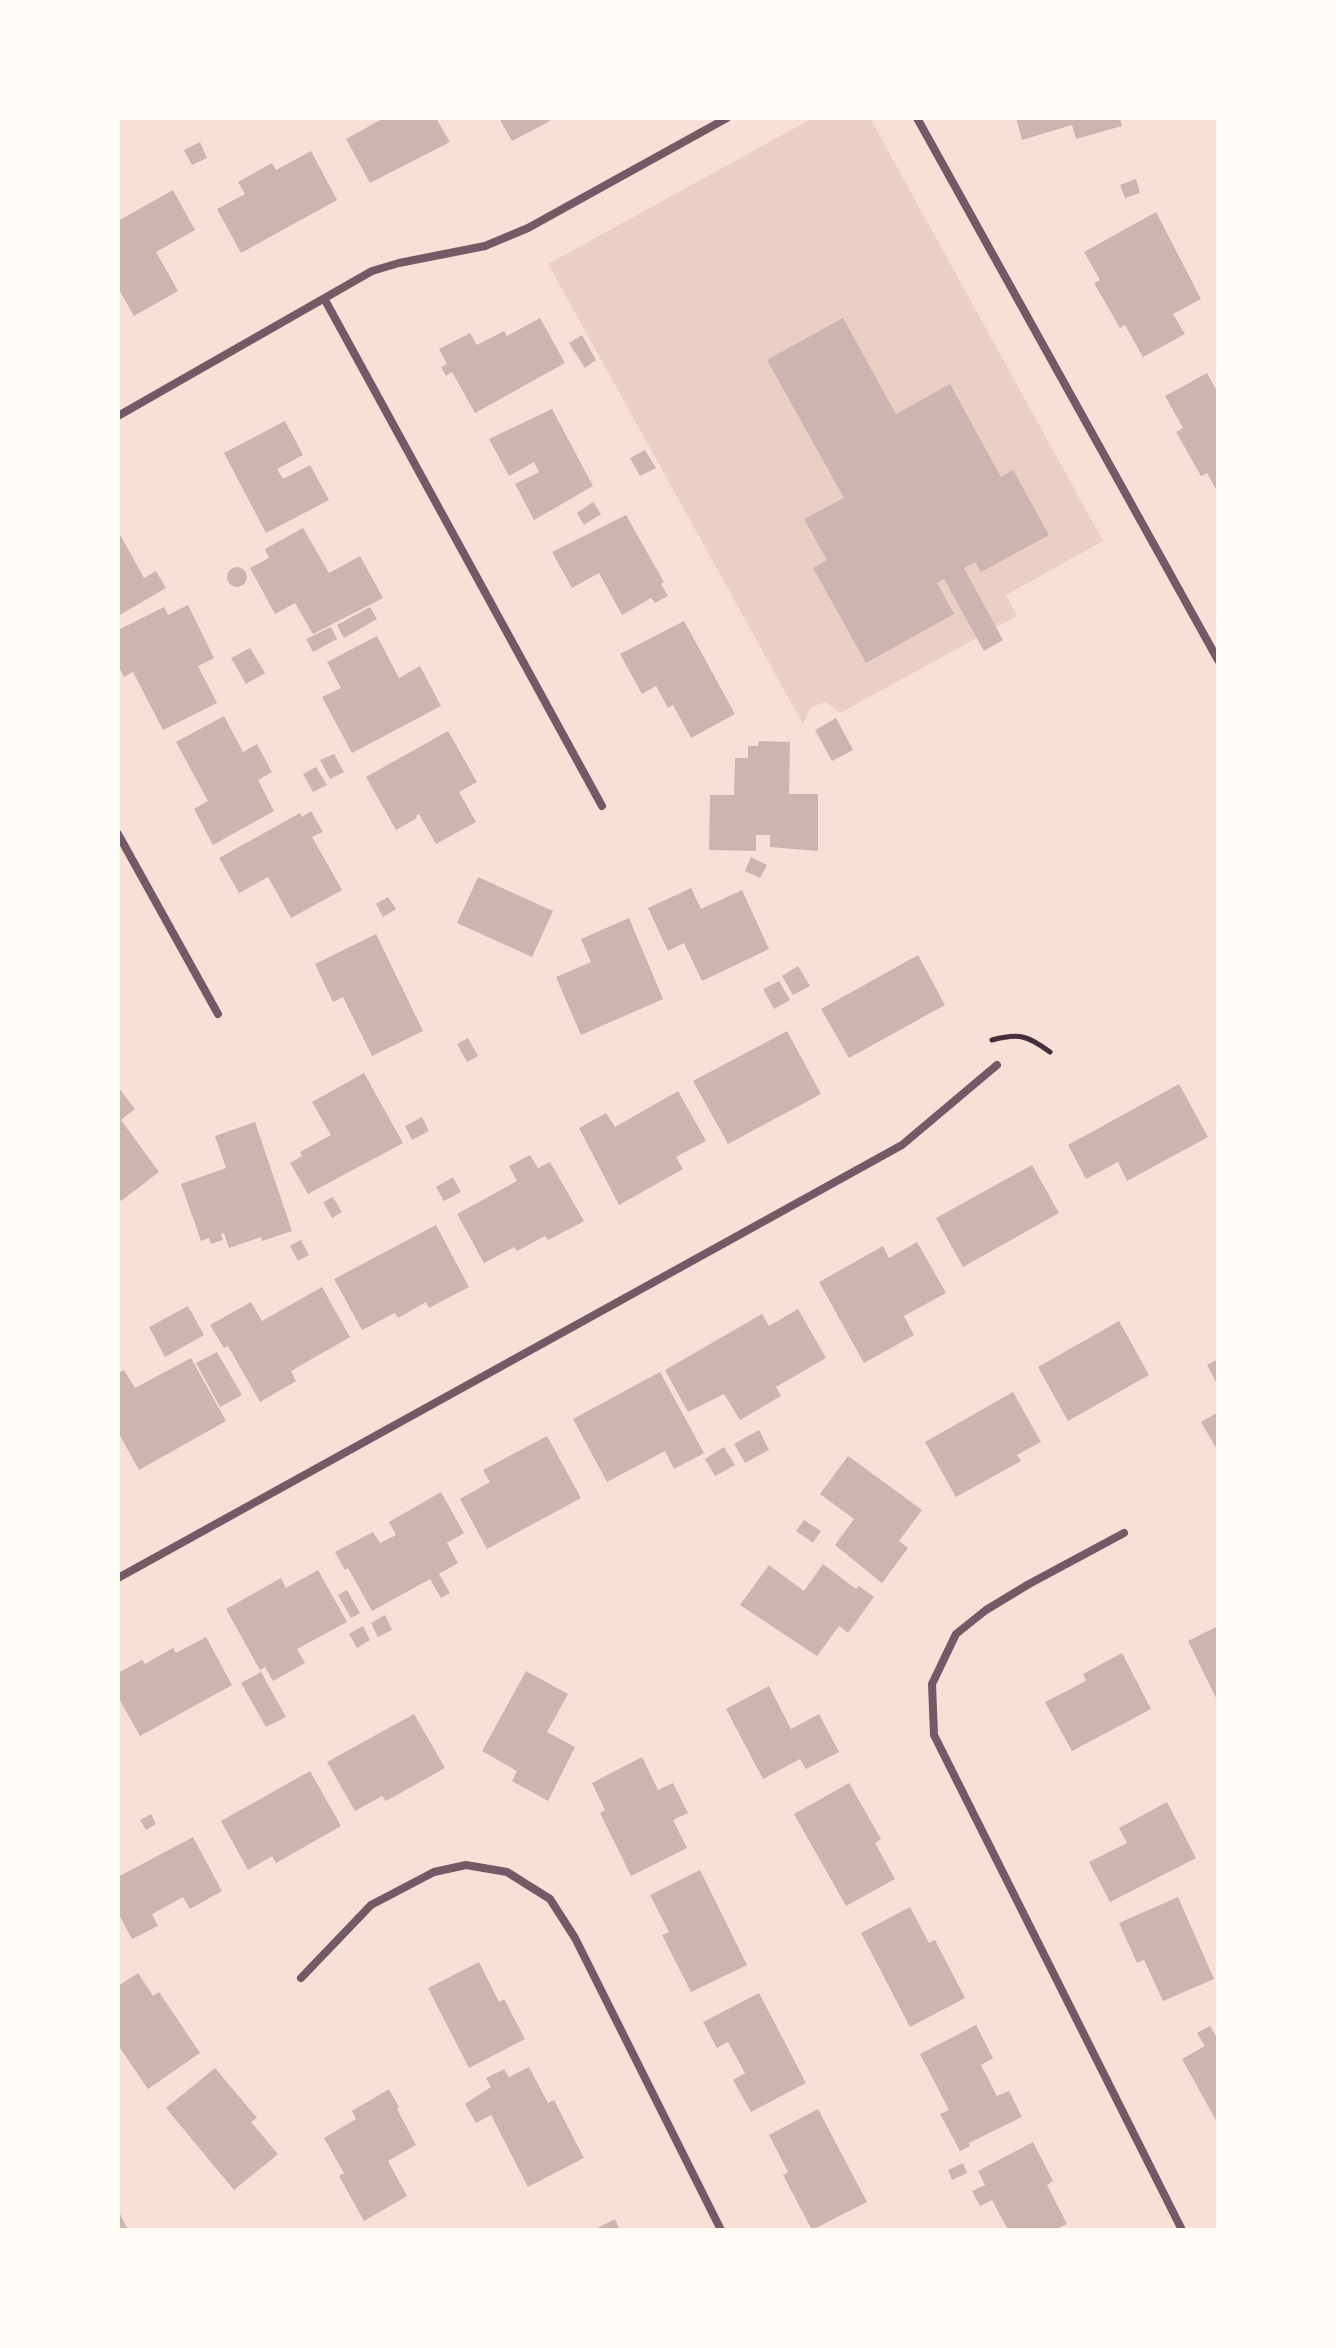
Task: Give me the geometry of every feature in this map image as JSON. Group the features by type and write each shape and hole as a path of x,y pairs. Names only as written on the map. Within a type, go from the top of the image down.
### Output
{"street":[{"path":"118,416 372,271 485,246 528,228 727,118"},
{"path":"917,118 1218,660"},
{"path":"325,300 602,806"},
{"path":"118,834 218,1014"},
{"path":"118,1578 902,1145 997,1065"},
{"path":"1124,1533 1007,1597 956,1634 932,1684 934,1735 1182,2230"},
{"path":"301,1978 371,1905 434,1872 466,1865 507,1872 550,1899 575,1938 721,2230"}],"path":[{"path":"984,1043 1014,1035 1033,1039 1050,1052"}],"shaded area":[{"path":"813,118 870,118 1103,541 1006,595 1017,616 840,713 826,702 811,707 803,724 548,264"}],"building":[{"path":"384,118 436,118 450,142 370,183 346,139"},
{"path":"499,118 549,118 550,121 512,141"},
{"path":"1016,118 1120,118 1122,126 1076,139 1072,125 1022,140"},
{"path":"200,142 207,158 192,165 184,150"},
{"path":"311,151 337,200 241,253 217,209 245,194 238,182 272,163 276,170"},
{"path":"1136,179 1140,193 1125,198 1120,185"},
{"path":"173,190 195,230 156,252 178,291 134,316 118,288 118,221"},
{"path":"1156,212 1201,299 1173,314 1185,334 1143,357 1125,325 1120,328 1094,283 1100,280 1084,252"},
{"path":"540,318 565,363 475,413 452,372 446,376 441,367 447,364 439,349 470,333 477,345 504,331 507,336"},
{"path":"843,318 896,414 950,384 1001,477 1013,470 1049,535 981,572 975,562 964,568 1003,640 984,651 944,579 937,583 954,614 866,663 813,568 827,560 804,519 844,498 767,360"},
{"path":"582,335 596,360 585,368 569,343"},
{"path":"1207,373 1218,393 1218,493 1207,473 1201,476 1176,432 1183,428 1165,396"},
{"path":"552,409 593,486 534,520 515,484 539,472 534,462 509,476 489,439"},
{"path":"285,421 303,455 277,469 283,479 310,465 329,500 266,533 224,453"},
{"path":"645,450 656,468 640,476 630,458"},
{"path":"593,502 601,514 584,525 577,513"},
{"path":"626,515 664,582 661,584 668,596 655,603 651,598 622,615 599,573 572,588 552,552"},
{"path":"303,528 329,573 360,556 383,598 313,634 295,603 275,614 250,568 269,558 265,549"},
{"path":"118,531 144,578 156,571 166,588 118,616"},
{"path":"233,567 241,567 247,577 241,587 233,587 227,581 227,573"},
{"path":"188,605 214,658 198,666 217,703 163,730 133,672 124,677 118,665 118,630 164,607 168,615"},
{"path":"370,607 377,619 344,638 337,625"},
{"path":"684,621 735,714 691,738 673,705 668,708 656,686 642,694 620,654"},
{"path":"331,627 337,639 313,652 306,639"},
{"path":"377,636 399,678 420,666 441,706 352,753 322,697 341,688 327,662"},
{"path":"250,648 265,673 246,684 231,658"},
{"path":"224,716 243,752 257,744 272,772 258,780 274,811 213,845 194,809 208,801 176,742"},
{"path":"836,718 853,750 832,761 815,730"},
{"path":"448,731 477,782 459,792 476,822 436,844 419,814 396,830 366,777"},
{"path":"759,741 790,742 789,794 818,794 818,851 770,847 770,835 756,835 756,851 709,850 710,795 734,795 735,758 748,758 748,746 758,746"},
{"path":"334,754 344,772 330,779 320,760"},
{"path":"316,767 327,785 313,792 303,774"},
{"path":"311,811 323,832 312,837 342,890 291,918 268,877 239,893 219,858 300,813 302,817"},
{"path":"751,857 767,865 760,878 745,871"},
{"path":"478,877 553,911 532,957 457,923"},
{"path":"691,888 701,909 742,890 769,949 702,981 684,943 668,951 648,908"},
{"path":"388,897 396,909 383,917 376,904"},
{"path":"629,918 663,999 581,1035 556,977 591,962 581,939"},
{"path":"376,934 423,1031 372,1056 343,997 333,1002 315,964"},
{"path":"918,955 945,1005 849,1058 821,1009"},
{"path":"798,966 810,986 793,995 782,976"},
{"path":"779,981 790,1000 774,1009 763,989"},
{"path":"787,1031 821,1094 728,1144 693,1081"},
{"path":"468,1038 478,1056 467,1062 457,1044"},
{"path":"364,1073 403,1143 308,1194 290,1163 302,1156 300,1152 331,1135 312,1102"},
{"path":"1179,1084 1208,1137 1127,1181 1118,1162 1086,1179 1068,1145"},
{"path":"118,1087 135,1109 121,1120 159,1172 121,1201 118,1196"},
{"path":"678,1091 706,1141 676,1157 683,1169 619,1205 579,1128 606,1113 615,1127"},
{"path":"422,1117 429,1131 412,1140 405,1126"},
{"path":"255,1122 292,1231 229,1248 224,1233 221,1234 223,1240 211,1244 209,1238 201,1241 181,1184 226,1168 215,1136"},
{"path":"530,1155 538,1168 550,1162 584,1221 548,1240 545,1236 517,1251 514,1247 484,1263 457,1214 517,1181 509,1166"},
{"path":"1032,1165 1059,1213 963,1267 936,1218"},
{"path":"453,1177 461,1192 444,1201 436,1187"},
{"path":"333,1197 342,1212 332,1218 323,1202"},
{"path":"436,1225 469,1287 429,1308 426,1302 398,1318 395,1313 362,1330 334,1279"},
{"path":"301,1240 309,1255 298,1261 290,1246"},
{"path":"917,1242 946,1293 904,1316 914,1335 864,1363 819,1282 883,1246 889,1258"},
{"path":"322,1287 350,1337 291,1371 296,1381 260,1402 228,1346 224,1348 210,1325 251,1302 262,1321"},
{"path":"188,1306 204,1335 165,1357 149,1327"},
{"path":"798,1309 826,1358 776,1387 781,1396 740,1420 724,1394 688,1412 665,1370 762,1314 769,1326"},
{"path":"1119,1321 1149,1375 1068,1421 1038,1367"},
{"path":"217,1352 242,1395 220,1407 196,1363"},
{"path":"191,1358 226,1421 139,1470 118,1432 118,1373 124,1370 135,1388"},
{"path":"1218,1359 1218,1386 1207,1365"},
{"path":"660,1372 704,1453 674,1469 665,1451 607,1482 573,1419"},
{"path":"1013,1392 1041,1442 1017,1455 1021,1461 956,1497 925,1442"},
{"path":"1218,1412 1218,1451 1201,1422"},
{"path":"759,1430 769,1450 745,1463 734,1444"},
{"path":"547,1436 581,1498 487,1549 460,1499 490,1482 483,1470"},
{"path":"724,1447 735,1465 715,1476 705,1459"},
{"path":"848,1456 922,1510 899,1541 908,1548 882,1583 835,1545 854,1519 820,1494"},
{"path":"441,1492 464,1533 447,1543 458,1563 439,1574 450,1593 441,1598 430,1579 372,1611 348,1568 345,1570 335,1552 373,1532 380,1543 396,1535 389,1522"},
{"path":"804,1520 821,1531 813,1543 796,1531"},
{"path":"823,1564 856,1589 859,1586 874,1597 848,1633 839,1626 817,1656 740,1605 769,1565 804,1591"},
{"path":"318,1570 347,1622 297,1649 305,1663 273,1681 265,1667 260,1670 226,1609 281,1578 286,1588"},
{"path":"347,1590 360,1613 351,1618 338,1595"},
{"path":"385,1615 392,1630 378,1637 371,1623"},
{"path":"363,1626 370,1640 357,1648 349,1634"},
{"path":"1218,1626 1218,1702 1188,1641"},
{"path":"206,1637 232,1685 140,1736 118,1697 118,1673 142,1660 145,1664 173,1648 176,1653"},
{"path":"1122,1653 1151,1709 1072,1751 1045,1702 1086,1681 1083,1674"},
{"path":"526,1671 568,1694 547,1732 575,1747 548,1801 512,1781 517,1771 482,1751"},
{"path":"261,1672 286,1717 266,1727 241,1683"},
{"path":"769,1686 791,1729 819,1714 839,1752 806,1769 800,1759 763,1779 726,1709"},
{"path":"414,1714 445,1768 386,1801 382,1796 355,1811 327,1762"},
{"path":"642,1757 658,1790 673,1783 688,1813 673,1820 687,1848 631,1876 600,1813 605,1810 592,1783"},
{"path":"310,1771 341,1826 276,1863 272,1856 248,1870 221,1821"},
{"path":"849,1783 881,1839 875,1843 895,1879 846,1906 794,1814"},
{"path":"1167,1802 1196,1858 1110,1902 1089,1862 1127,1843 1119,1828"},
{"path":"151,1814 156,1824 146,1830 140,1820"},
{"path":"193,1837 222,1891 190,1909 183,1897 152,1914 158,1926 132,1939 118,1913 118,1877"},
{"path":"700,1870 747,1965 691,1992 662,1935 669,1932 650,1895"},
{"path":"1178,1897 1214,1979 1163,2001 1144,1960 1137,1963 1119,1923"},
{"path":"910,1907 929,1943 935,1940 965,1998 910,2027 861,1933"},
{"path":"479,1962 499,2002 504,1999 525,2039 469,2068 428,1988"},
{"path":"138,1973 153,1996 159,1992 200,2053 148,2089 118,2045 118,1986"},
{"path":"759,1993 806,2083 751,2112 733,2080 745,2073 728,2042 717,2048 703,2022"},
{"path":"976,2025 993,2058 981,2065 997,2096 1009,2091 1022,2117 969,2143 970,2146 960,2151 940,2114 949,2110 920,2054"},
{"path":"1210,2026 1218,2039 1218,2124 1182,2059 1205,2046 1197,2033"},
{"path":"529,2067 548,2103 554,2100 584,2158 528,2187 491,2115 476,2123 465,2104 491,2087 486,2078 504,2069 509,2077"},
{"path":"215,2068 257,2118 251,2122 278,2154 234,2190 166,2108"},
{"path":"389,2089 416,2145 388,2161 407,2196 364,2221 339,2176 344,2173 324,2138 356,2119 352,2111"},
{"path":"818,2109 867,2202 812,2230 783,2175 788,2172 769,2135"},
{"path":"1033,2142 1053,2181 1047,2185 1067,2224 1055,2230 1008,2230 992,2200 980,2206 972,2191 985,2185 978,2171"},
{"path":"963,2163 967,2173 952,2180 948,2170"},
{"path":"118,2210 127,2228 123,2230 118,2230"},
{"path":"615,2219 620,2230 593,2230"}]}
